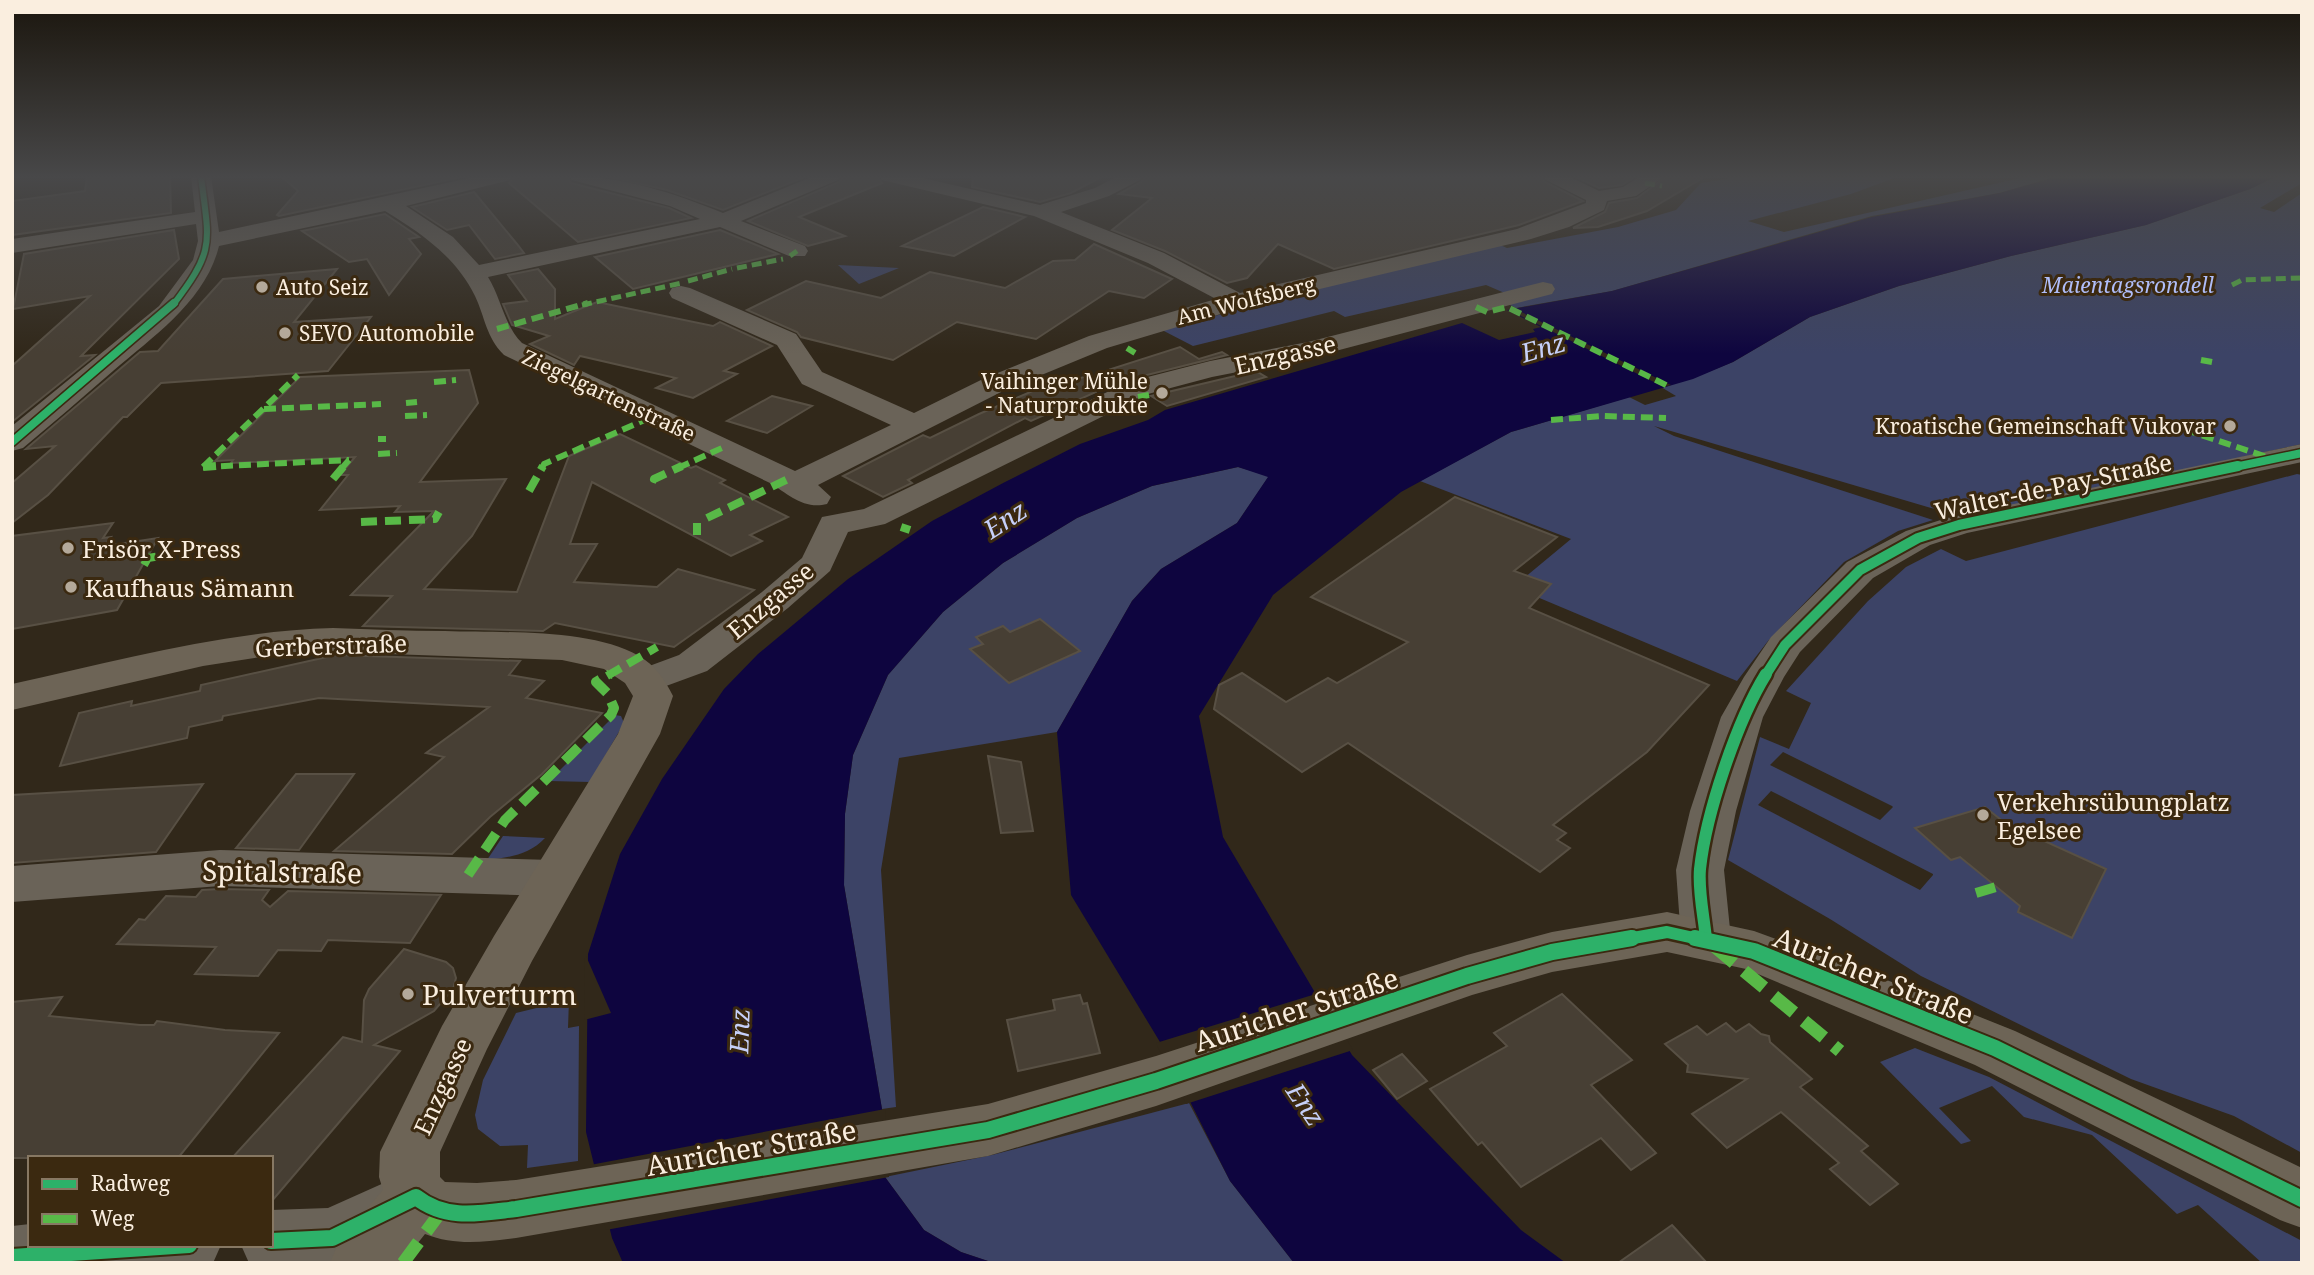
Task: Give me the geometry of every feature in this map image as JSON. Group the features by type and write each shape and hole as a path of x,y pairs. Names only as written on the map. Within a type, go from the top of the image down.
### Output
{"street":[{"path":"12,246 126,236"},
{"path":"12,442 168,311 204,260 207,236"},
{"name":"Ziegelgartenstraße","path":"436,236 448,243 475,273 494,310 500,336 513,349 794,483 820,502 834,524"},
{"path":"475,273 651,236"},
{"path":"760,236 797,251"},
{"path":"1101,236 1156,258 1237,301"},
{"name":"Am Wolfsberg","path":"794,483 995,384 1098,342 1237,301 1516,236"},
{"name":"Enzgasse","path":"416,1197 408,1168 410,1152 462,1042 552,878 639,734 653,695 647,681 693,663 775,600 817,563 834,524 873,517 1138,388 1210,369 1309,350 1543,289"},
{"path":"681,293 787,340 812,377 916,425"},
{"name":"Walter-de-Pay-Straße","path":"1706,939 1700,870 1713,811 1742,717 1785,645 1860,570 1918,538 1959,525 2288,462"},
{"name":"Gerberstraße","path":"12,697 232,650 297,642 347,640 527,645 602,655 626,665 647,681"},
{"name":"Spitalstraße","path":"12,884 220,868 552,878"},
{"name":"Auricher Straße","path":"416,1197 425,1206 440,1213 516,1209 988,1130 1167,1076 1467,976 1552,953 1667,932 1754,951 1815,973 1995,1048 2302,1199"},
{"path":"273,1241 332,1238 416,1197"},
{"path":"362,1263 416,1197"},
{"path":"12,1257 160,1247"}],"green space":[{"path":"1573,236 1804,236 1612,291 1516,308 1508,304 1521,300 1486,285 1345,317 1334,311 1193,346 1162,330 1350,280 1500,245 1507,248"},
{"name":"Maientagsrondell","path":"2100,236 2302,236 2302,444 1973,517 1931,508 1654,426 1674,436 1933,520 1898,531 1844,562 1768,641 1737,681 1513,587 1571,539 1420,481 1511,432 1629,397 1645,405 1676,396 1661,387 1733,362 1810,317 1899,286"},
{"path":"838,265 899,268 859,284"},
{"path":"1238,467 1269,476 1237,523 1161,569 1132,601 1057,732 899,758 881,870 896,1107 882,1109 844,885 845,814 853,755 888,675 943,612 1003,563 1077,518 1152,486"},
{"name":"Verkehrsübungplatz Egelsee","path":"2297,474 2302,475 2302,1153 2234,1116 2131,1079 1921,976 1728,860 1760,737 1789,749 1811,703 1786,691 1868,601 1906,567 1941,549 1966,561","holes":["1783,752 1892,806 1893,807 1880,820 1770,765","1771,791 1933,874 1933,875 1920,890 1758,805"]},
{"path":"615,715 621,716 624,723 590,782 549,781"},
{"path":"503,836 545,838 526,852 487,860"},
{"path":"569,1000 568,1028 579,1026 578,1161 527,1168 528,1145 500,1146 478,1129 475,1115 483,1080 516,1013"},
{"path":"1915,1048 1989,1077 2302,1241 2302,1263 2262,1263 2198,1205 2177,1214 2092,1135 2024,1117 1992,1086 1939,1108 1971,1141 1961,1144 1880,1062"},
{"path":"1189,1103 1230,1181 1294,1263 994,1263 961,1252 924,1230 885,1177 992,1155"}],"water":[{"name":"Enz","path":"1807,236 2100,236 1899,286 1810,317 1733,362 1693,379 1511,432 1401,492 1273,595 1199,716 1223,837 1352,1055 1521,1230 1566,1263 1294,1263 1230,1181 1160,1042 1071,895 1057,732 1132,601 1161,569 1237,523 1268,477 1238,467 1152,486 1077,518 1003,563 943,612 888,675 853,755 845,814 844,885 882,1109 885,1177 924,1230 961,1252 994,1263 623,1263 612,1238 586,1132 588,954 620,854 662,779 724,689 758,654 848,579 932,521 1080,444 1148,420 1165,410 1462,323 1499,340 1535,332 1533,329 1541,327 1507,310 1612,291"}],"pier":[{"path":"1515,309 1671,385 1664,387 1509,310"},
{"path":"585,957 611,1013 584,1020"},
{"path":"1319,993 1353,1050 1186,1104 1156,1043"},
{"path":"885,1109 889,1177 606,1230 590,1165"}],"building":[{"path":"140,236 175,236 179,259 81,356 95,355 12,422 12,366 90,296 13,309 24,254"},
{"path":"309,236 419,237 409,239 421,254 389,295 367,259 349,262"},
{"path":"477,236 510,236 524,253 495,259"},
{"path":"570,236 609,236 578,242"},
{"path":"695,236 733,236 778,254 633,289 595,257"},
{"path":"783,236 845,236 808,246"},
{"path":"924,236 991,236 954,256 902,246"},
{"path":"1126,236 1475,236 1334,269 1278,244 1247,278 1227,283 1165,251"},
{"path":"1094,244 1172,279 1144,298 1109,291 1036,339 957,322 893,360 801,337 797,332 747,310 806,281 881,298 930,272 1005,288 1053,261 1075,260"},
{"path":"337,269 294,322 371,317 328,371 161,383 127,417 123,417 48,495 12,523 12,483 55,446 26,449 140,352 158,351 223,279"},
{"path":"538,269 555,289 555,319 597,302 713,326 720,322 772,346 724,371 737,374 693,398 656,388 676,378 580,356 574,365 530,344 549,336 512,325 503,304 527,301 508,275"},
{"path":"1180,347 1199,359 1222,352 1227,355 1127,380 1111,369"},
{"path":"469,370 478,403 420,482 506,479 472,536 424,589 517,592 569,456 620,434 691,468 696,466 725,480 720,483 788,517 750,535 762,541 731,556 592,482 570,544 597,544 574,582 657,587 678,569 754,590 674,647 555,623 543,631 363,626 392,596 351,595 434,511 395,512 400,506 320,510 348,475 340,475 355,457 231,463 233,460 215,461 300,377"},
{"path":"1256,371 1266,377 1167,406 1151,396"},
{"path":"1090,375 1096,392 1031,421 1025,418 908,480 912,483 883,497 843,476 923,435 930,438 1042,387 1044,390"},
{"path":"772,396 812,406 767,433 727,421"},
{"path":"1455,497 1557,537 1514,571 1551,584 1529,608 1709,685 1647,752 1553,825 1566,833 1557,840 1570,848 1540,872 1348,743 1302,772 1214,709 1219,685 1242,673 1286,702 1328,678 1337,683 1408,642 1311,597"},
{"name":"Kaufhaus Sämann","path":"113,523 103,538 111,537 105,546 158,538 117,610 12,629 12,536"},
{"path":"1040,619 1080,651 1009,683 970,649 983,644 976,637 1003,626 1010,632"},
{"path":"336,655 520,661 509,675 544,681 526,698 602,713 542,774 490,817 452,854 334,851 444,757 426,753 489,707 319,698 223,716 222,720 189,727 187,738 60,766 79,713 132,701 131,706 200,691 201,685"},
{"path":"988,756 1021,762 1033,831 1001,833"},
{"path":"296,774 354,774 299,850 236,848"},
{"path":"203,784 156,852 12,863 12,795"},
{"path":"1985,807 2005,823 2106,869 2072,938 2018,912 2020,906 1960,857 1951,860 1915,828"},
{"path":"202,890 269,890 262,900 270,907 288,891 441,895 410,943 328,940 321,951 278,950 258,976 195,974 216,947 117,944 139,919 145,920 166,896 196,897"},
{"path":"404,949 446,962 453,968 456,978 453,989 434,1011 374,1045 400,1051 273,1200 273,1156 234,1156 343,1037 362,1042 364,1000 369,989"},
{"path":"1562,994 1632,1060 1591,1085 1656,1153 1631,1170 1601,1138 1521,1187 1482,1142 1478,1145 1430,1089 1507,1046 1494,1033"},
{"path":"1080,995 1083,1004 1087,1003 1100,1053 1018,1071 1007,1020 1055,1010 1053,1000"},
{"path":"62,997 49,1016 140,1025 154,1025 157,1021 225,1030 279,1033 180,1156 12,1158 12,1002"},
{"path":"1726,1023 1736,1032 1749,1024 1761,1034 1769,1036 1770,1042 1812,1079 1800,1087 1868,1146 1861,1151 1898,1184 1870,1205 1830,1169 1839,1163 1781,1112 1727,1148 1692,1114 1747,1079 1687,1072 1688,1065 1665,1044 1697,1026 1707,1035"},
{"path":"1402,1054 1427,1081 1397,1099 1373,1070"},
{"path":"1672,1225 1707,1263 1618,1263"}],"marked path":[{"path":"790,256 797,251"},
{"path":"737,268 783,259"},
{"path":"688,281 732,269"},
{"path":"2232,285 2242,280 2302,278"},
{"path":"497,329 596,301 682,283"},
{"path":"1476,307 1487,312 1507,307 1668,386"},
{"path":"1127,348 1135,353"},
{"path":"2201,360 2212,362"},
{"path":"203,467 298,375"},
{"path":"434,382 456,380"},
{"path":"1138,397 1149,395"},
{"path":"406,403 417,402"},
{"path":"264,409 381,404"},
{"path":"405,416 427,415"},
{"path":"529,491 544,464 654,416"},
{"path":"1551,420 1603,416 1666,418"},
{"path":"2168,424 2267,457"},
{"path":"378,439 386,439"},
{"path":"657,480 654,479 722,448"},
{"path":"378,454 397,453"},
{"path":"203,467 349,460"},
{"path":"333,479 349,460"},
{"path":"707,518 788,479"},
{"path":"361,522 435,519 439,512"},
{"path":"697,523 697,535"},
{"path":"901,527 910,530"},
{"path":"144,565 148,558 161,556"},
{"path":"468,875 505,820 611,715 614,708 608,694 596,682 657,647"},
{"path":"1976,893 1996,887"},
{"path":"1714,946 1840,1051"},
{"path":"403,1263 440,1213"}],"cycle path":[{"path":"12,442 168,311 204,260 208,236"},
{"path":"1706,939 1700,870 1713,811 1742,717 1785,645 1860,570 1918,538 1959,525 2302,453"},
{"path":"273,1241 332,1238 416,1197 426,1205 450,1213 516,1209 988,1130 1156,1081 1467,976 1552,952 1667,932 1754,951 1881,1000 1995,1048 2302,1199"},
{"path":"12,1257 160,1247"}],"place":[{"name":"Auto Seiz","path":"262,287"},
{"name":"SEVO Automobile","path":"285,333"},
{"name":"Vaihinger Mühle - Naturprodukte","path":"1162,393"},
{"name":"Kroatische Gemeinschaft Vukovar","path":"2230,426"},
{"name":"Frisör X-Press","path":"68,548"},
{"name":"Kaufhaus Sämann","path":"71,587"},
{"name":"Verkehrsübungplatz Egelsee","path":"1983,815"},
{"name":"Pulverturm","path":"408,994"}]}
